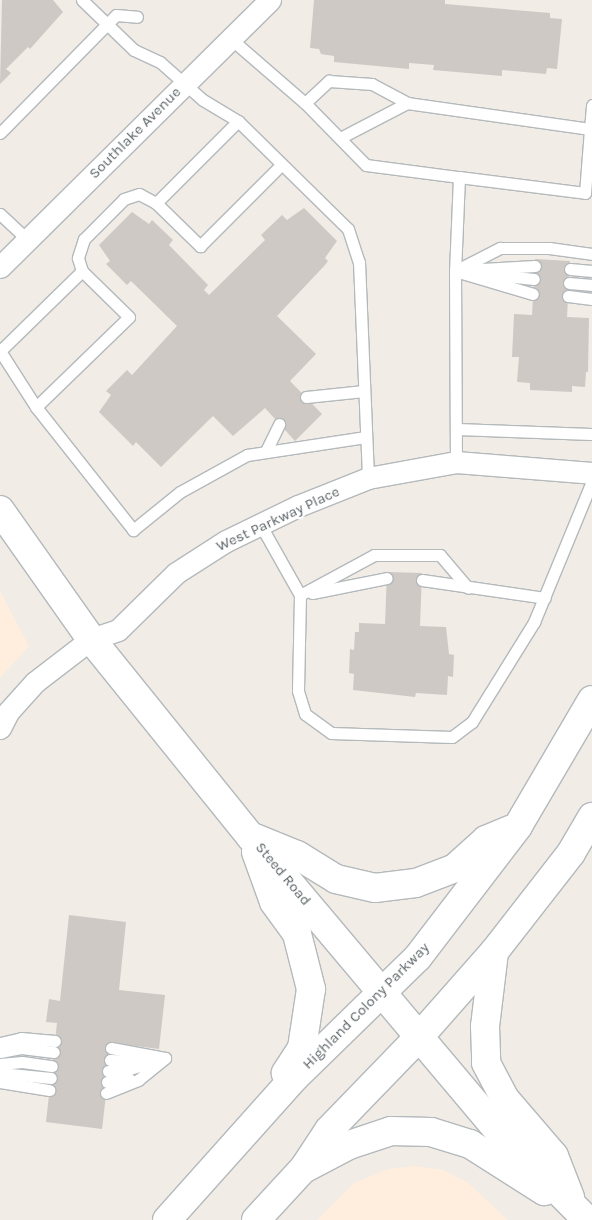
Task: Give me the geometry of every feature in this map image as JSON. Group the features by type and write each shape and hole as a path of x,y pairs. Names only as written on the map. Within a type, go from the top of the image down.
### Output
{"street":[{"name":"Southlake Avenue","path":"0,267 270,0"},
{"name":"West Parkway Place","path":"0,728 8,712 35,682 91,639 118,630 176,573 226,541 260,524 368,478 456,462 592,473"},
{"name":"Steed Road","path":"0,510 91,639 250,836 498,1130 581,1215"},
{"name":"Highland Colony Parkway","path":"167,1220 257,1118 381,990 418,957 518,826 592,700"},
{"path":"256,1220 304,1168 329,1130 419,1037 494,952 572,853 592,817"},
{"path":"250,836 297,855 336,879 375,888 416,883 455,868 486,840 518,826"},
{"path":"250,836 274,902 297,934 311,989 302,1048 257,1118"},
{"path":"494,952 486,1026 486,1063 506,1099 554,1156 581,1215"},
{"path":"304,1168 349,1145 391,1131 431,1132 470,1144 581,1215"}],"lane":[{"path":"82,0 134,50 160,62 186,82 203,100 238,121 348,229 359,262 368,478"},
{"path":"0,134 116,15 137,17"},
{"path":"231,39 304,103 366,166 589,193 592,104"},
{"path":"304,103 330,81 372,84 407,103 590,129"},
{"path":"340,138 407,103"},
{"path":"156,202 238,121"},
{"path":"36,407 129,317 82,271 78,258 84,239 124,199 139,194 156,202 200,246 281,165"},
{"path":"456,462 455,271 459,177"},
{"path":"0,214 28,240"},
{"path":"455,271 500,248 592,254"},
{"path":"455,271 535,266"},
{"path":"570,269 592,271"},
{"path":"82,271 0,352 36,407 133,530 180,492 247,455 366,437"},
{"path":"455,271 534,280"},
{"path":"455,271 533,294"},
{"path":"569,283 592,285"},
{"path":"568,296 592,299"},
{"path":"306,398 364,391"},
{"path":"266,451 279,424"},
{"path":"456,429 592,434"},
{"path":"260,524 300,595 298,691 305,714 331,733 452,737 472,722 534,622 592,481"},
{"path":"300,595 374,555 440,556 468,588"},
{"path":"300,595 387,578"},
{"path":"422,580 545,598"},
{"path":"0,1043 21,1038 54,1047 20,1048 0,1052"},
{"path":"111,1048 165,1058"},
{"path":"165,1058 138,1080 108,1076 123,1071 165,1058"},
{"path":"0,1064 22,1062 52,1066"},
{"path":"0,1073 51,1078"},
{"path":"0,1082 50,1090"}],"shaded area":[{"path":"0,591 29,646 0,678"},
{"path":"414,1166 443,1170 467,1182 508,1220 317,1220 354,1183 388,1169"}],"building":[{"path":"2,0 53,0 63,12 30,49 28,47 6,69 11,73 0,84"},
{"path":"314,0 445,0 445,4 550,13 550,18 562,19 557,69 547,68 546,74 502,70 502,76 433,70 434,65 409,63 409,69 334,62 334,56 321,54 319,49 310,48"},
{"path":"304,208 337,241 325,258 328,261 325,265 277,316 316,354 290,381 322,414 295,441 265,408 233,436 213,416 161,467 136,442 133,446 99,412 111,395 106,391 127,370 132,375 177,326 131,281 127,285 106,264 110,261 99,245 132,212 149,224 152,220 173,240 169,245 208,285 204,290 209,295 265,240 261,235 282,215 287,220"},
{"path":"535,259 570,261 567,317 589,318 588,372 586,372 585,387 572,386 572,392 530,390 530,383 517,382 519,357 512,357 514,314 532,315"},
{"path":"387,572 422,573 420,626 446,627 449,654 454,655 453,677 448,676 447,695 416,693 415,697 353,690 354,674 349,673 350,649 354,650 355,632 359,632 359,623 385,624"},
{"path":"69,915 126,922 119,990 165,995 159,1049 112,1043 102,1129 46,1122 57,1023 46,1022 49,999 60,1001"}]}
